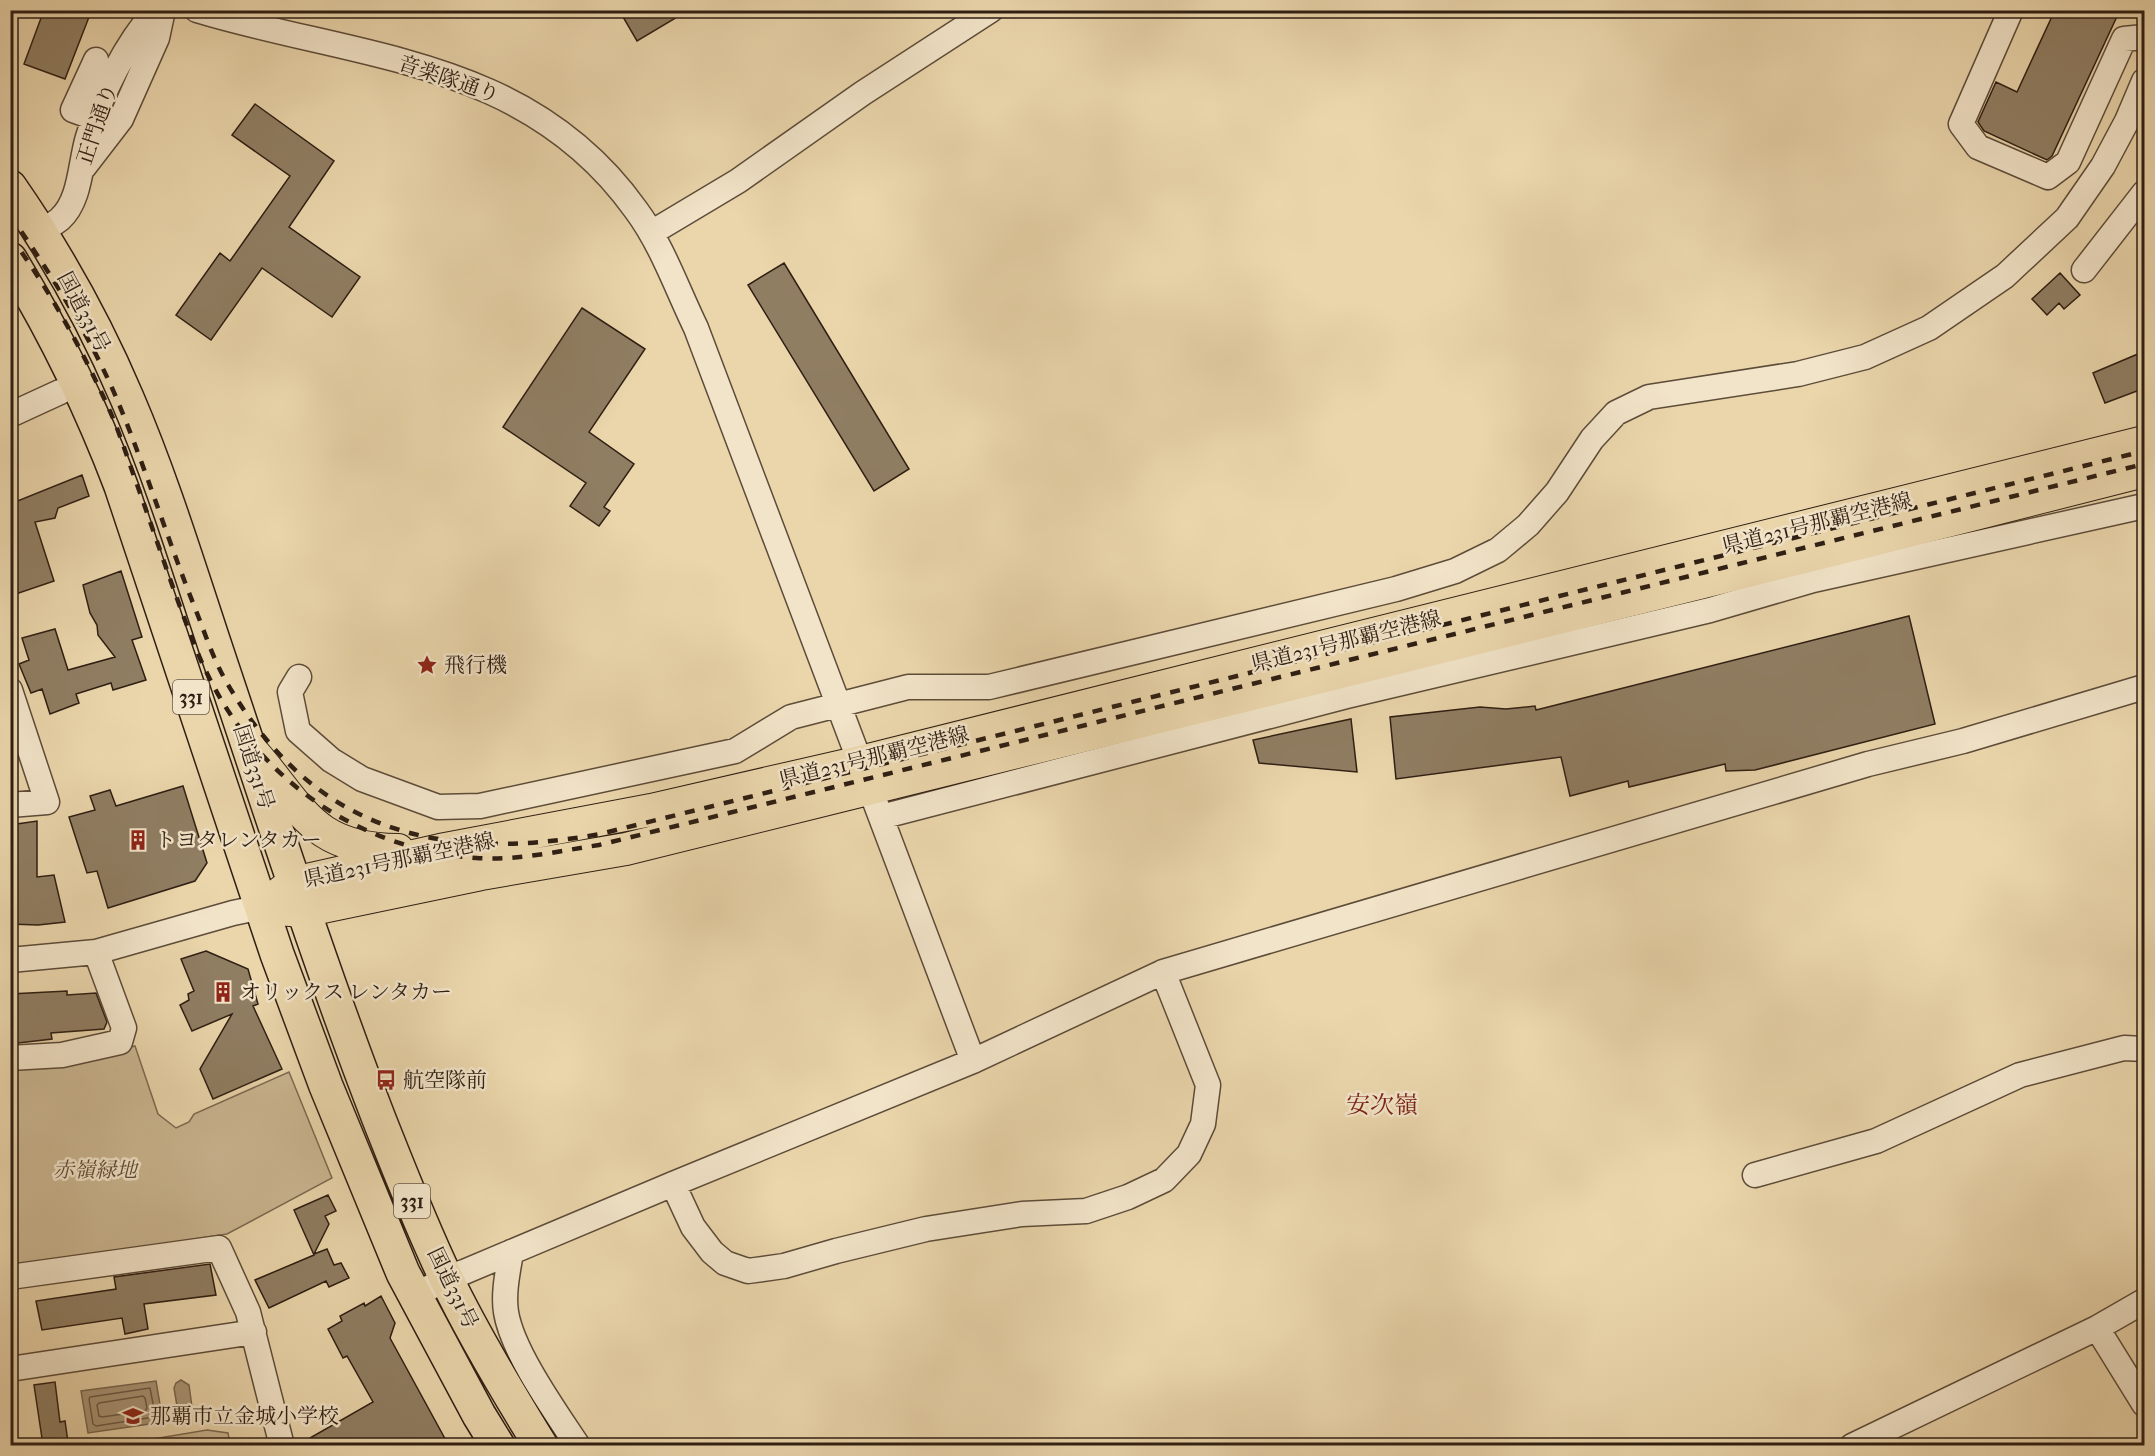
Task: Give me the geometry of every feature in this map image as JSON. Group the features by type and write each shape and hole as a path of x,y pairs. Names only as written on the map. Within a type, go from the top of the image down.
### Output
{"highway":[{"name":"国道331号","path":"10,188 40,232 98,336 127,398 165,497 298,897 408,1193 446,1278 503,1385 541,1446"},
{"path":"10,248 40,232"},
{"name":"国道331号","path":"10,259 41,310 105,442 282,968 382,1225 415,1296 498,1446"}],"main road":[{"name":"県道231号那覇空港線","path":"298,897 491,872 626,849 865,775 2145,442"},
{"name":"県道231号那覇空港線","path":"262,907 441,850 651,810 865,775 2145,471"},
{"path":"249,748 268,769 294,806 308,820 328,834 355,845 370,848 441,850"}],"street":[{"name":"正門通り","path":"80,173 88,136 112,79 138,30 156,10"},
{"name":"正門通り","path":"80,173 121,119 157,38 164,10"},
{"name":"音楽隊通り","path":"196,10 441,72 488,90 530,112 576,144 609,176 637,210 651,233 696,328 973,1061"},
{"path":"651,233 738,181 863,93 991,10"},
{"path":"2012,10 1961,124 1978,147 2048,177 2068,162 2124,39 2145,37"},
{"path":"95,118 73,110 96,60"},
{"path":"299,677 290,692 298,730 331,760 362,779 438,807 480,806 735,751 791,717 908,687 989,687 1396,589 1455,571 1498,550 1528,525 1557,492 1592,439 1616,413 1649,397 1798,374 1865,357 1929,328 2005,276 2067,218 2103,166 2145,81"},
{"path":"40,232 60,219 71,204 80,173"},
{"path":"2084,270 2145,193"},
{"path":"10,415 60,392"},
{"path":"881,818 1347,696 1710,610 1813,580 2145,506"},
{"path":"415,1296 446,1278 973,1061 1163,972 1868,764 1963,741 2145,687"},
{"path":"10,690 47,802 10,805"},
{"path":"10,960 96,952 226,914 262,907"},
{"path":"10,1058 62,1055 120,1042 124,1028 101,971 96,952"},
{"path":"673,1184 693,1227 712,1252 725,1263 748,1271 784,1266 926,1229 1022,1214 1086,1211 1128,1197 1164,1180 1189,1154 1203,1124 1208,1085 1163,972"},
{"path":"1755,1175 1876,1142 2020,1075 2124,1048 2145,1049"},
{"path":"10,1277 219,1248 248,1312 282,1446"},
{"path":"511,1252 506,1311 514,1339 539,1385 578,1446"},
{"path":"1852,1446 2097,1328 2145,1301"},
{"path":"2097,1328 2145,1404"},
{"path":"10,1369 254,1332"}],"green space":[{"name":"赤嶺緑地","path":"135,1046 158,1114 176,1128 189,1122 194,1114 289,1072 332,1178 227,1234 11,1267 11,1066 48,1067"},
{"path":"207,1430 228,1433 230,1445 117,1445"}],"water":[{"path":"181,1380 189,1385 192,1407 189,1414 178,1412 174,1388"},
{"path":"156,1381 163,1422 88,1433 81,1391"}],"building":[{"path":"44,10 73,10 89,17 65,79 24,64"},
{"path":"619,10 689,10 637,41"},
{"path":"2055,10 2120,10 2052,156 2047,160 1984,131 1978,122 1996,82 2017,92"},
{"path":"255,104 334,161 289,227 360,277 332,317 262,268 211,340 176,315 220,253 230,261 290,176 232,135"},
{"path":"784,263 909,469 874,491 748,285"},
{"path":"2060,273 2080,295 2064,309 2059,303 2047,315 2032,299"},
{"path":"582,308 645,349 589,432 634,464 604,507 610,511 599,526 570,506 586,483 503,427"},
{"path":"2145,351 2145,388 2105,403 2093,373"},
{"path":"82,475 89,496 58,508 55,518 35,522 54,581 10,596 10,504"},
{"path":"121,571 142,637 132,640 146,680 113,690 111,683 76,694 79,703 50,714 42,689 31,693 19,664 29,660 22,638 55,629 68,670 115,657 98,635 97,625 90,613 83,585"},
{"path":"1909,616 1935,724 1755,770 1726,771 1725,764 1629,787 1628,781 1570,796 1561,757 1396,779 1390,717 1480,707 1506,709 1535,706 1536,710"},
{"path":"1351,719 1357,772 1259,763 1253,740"},
{"name":"トヨタレンタカー","path":"183,786 207,863 195,881 108,908 97,871 87,873 69,817 95,810 90,796 110,790 116,806"},
{"path":"37,821 37,877 54,875 65,922 38,925 10,924 10,877 14,877 10,825"},
{"path":"206,951 248,969 258,1004 253,1006 282,1069 213,1099 200,1069 232,1014 192,1031 180,1005 189,1000 188,994 194,991 181,959"},
{"path":"67,991 67,995 96,993 107,1022 104,1029 51,1033 52,1039 10,1044 10,994"},
{"path":"328,1195 336,1211 325,1216 329,1224 314,1254 327,1249 334,1265 341,1263 349,1278 329,1287 326,1281 269,1308 255,1280 314,1255 294,1210"},
{"path":"210,1264 216,1295 144,1304 148,1329 125,1334 122,1318 42,1330 36,1301 116,1289 114,1277"},
{"path":"381,1296 395,1323 390,1338 449,1446 296,1446 373,1402 347,1356 343,1358 328,1329 342,1321 340,1316 364,1303 365,1306"},
{"path":"55,1382 60,1422 65,1421 68,1442 43,1445 34,1385"}],"railway":[{"path":"10,215 68,303 105,373 137,449 218,665 227,683 261,733 299,774 341,804 385,825 434,838 486,844 541,842 600,834 2144,451"},
{"path":"10,236 51,298 99,387 113,417 197,651 218,693 243,732 273,766 306,795 344,819 385,838 429,851 476,858 522,857 599,845 2144,464"}],"place":[{"name":"飛行機","path":"427,665"},
{"name":"トヨタレンタカー","path":"138,840"},
{"name":"オリックス レンタカー","path":"223,992"},
{"name":"航空隊前","path":"386,1080"},
{"name":"那覇市立金城小学校","path":"133,1416"}],"district":[{"name":"安次嶺","path":"1382,1105"}]}
